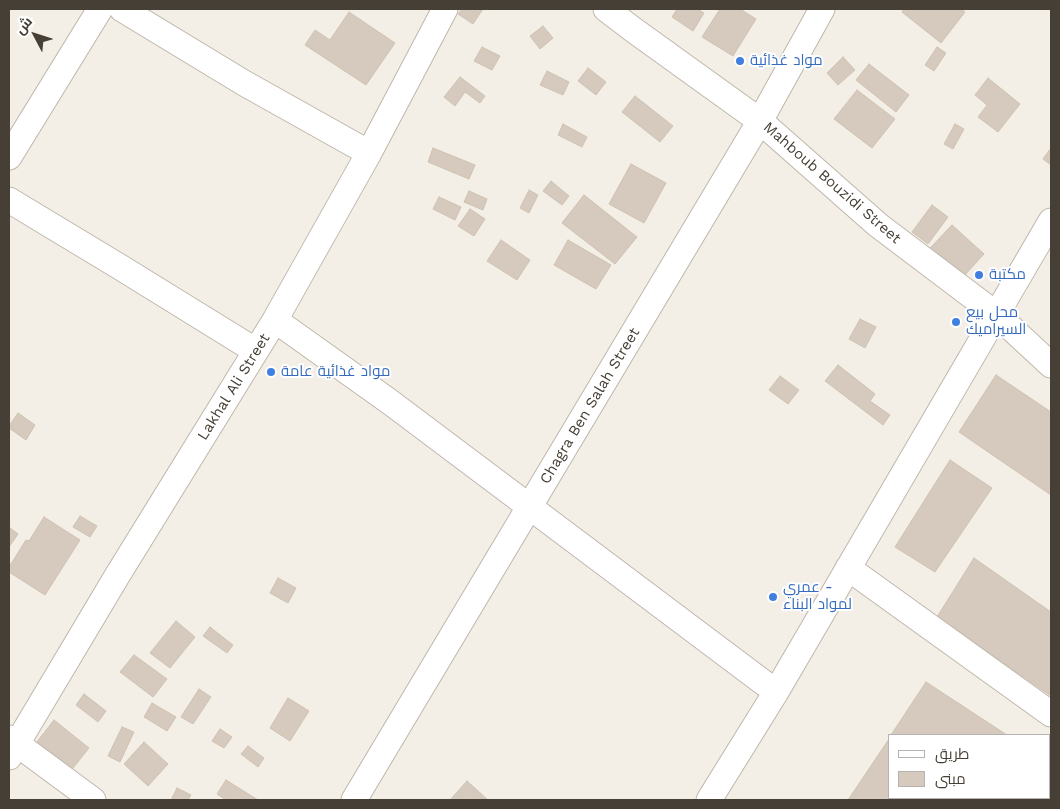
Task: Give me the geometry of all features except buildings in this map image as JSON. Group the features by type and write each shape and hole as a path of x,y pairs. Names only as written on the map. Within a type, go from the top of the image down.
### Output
{"street":[{"path":"9,157 100,9"},
{"path":"122,9 244,83 369,153"},
{"name":"Lakhal Ali Street","path":"11,747 275,320 369,153 445,9"},
{"name":"Mahboub Bouzidi Street","path":"606,9 760,121 878,225 997,315 1051,365"},
{"name":"Chagra Ben Salah Street","path":"354,800 760,121 822,9"},
{"path":"9,200 256,351"},
{"path":"709,800 776,692 1051,221"},
{"path":"275,320 390,402 776,692"},
{"path":"848,568 1051,714"},
{"path":"11,747 93,800"}],"place":[{"name":"مواد غذائية","path":"740,61"},
{"name":"مكتبة","path":"979,275"},
{"name":"محل بيع السيراميك","path":"956,322"},
{"name":"مواد غذائية عامة","path":"271,372"},
{"name":"عمري - لمواد البناء","path":"773,597"}]}
